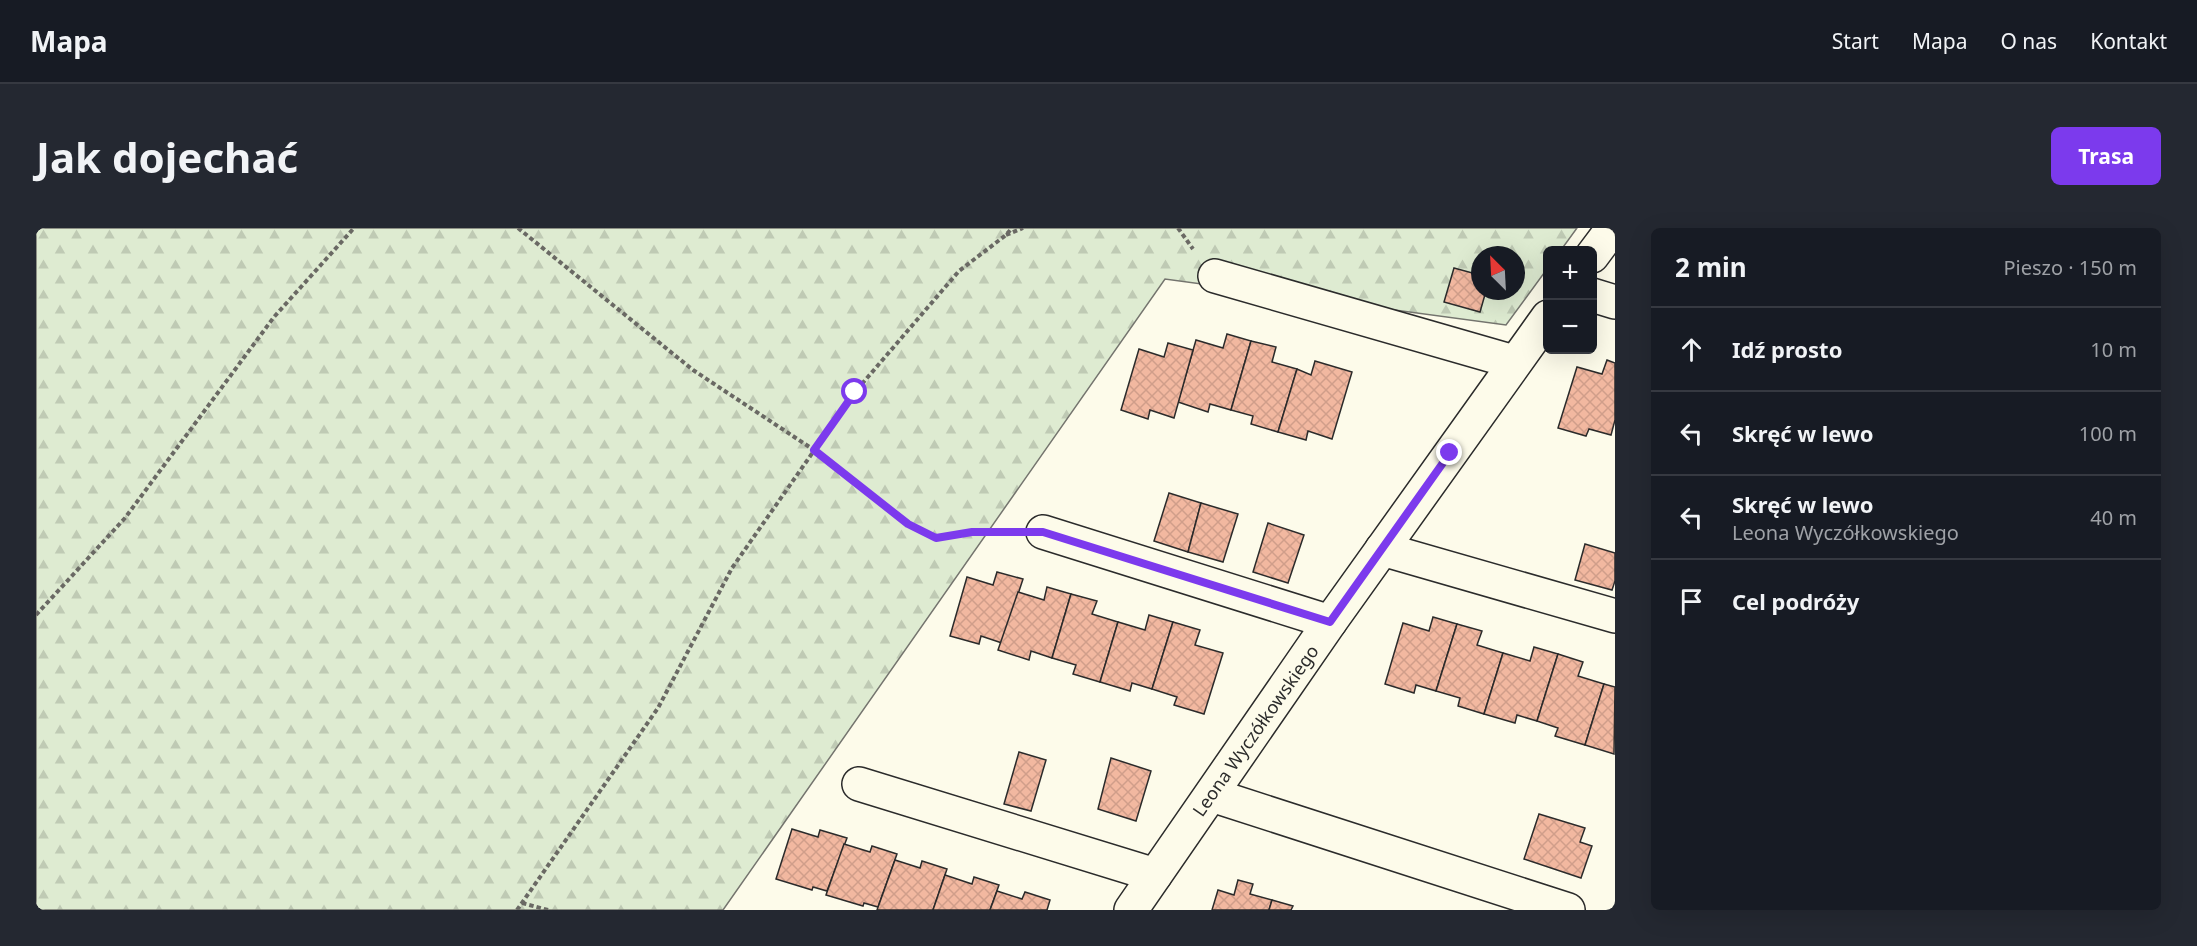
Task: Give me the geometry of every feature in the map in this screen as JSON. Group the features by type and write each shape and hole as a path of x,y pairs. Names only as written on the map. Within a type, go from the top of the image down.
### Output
{"street":[{"path":"1597,250 1613,228"},
{"path":"1215,276 1514,362"},
{"path":"1597,296 1615,302"},
{"name":"Leona Wyczółkowskiego","path":"1131,910 1330,622 1543,324"},
{"path":"1043,532 1330,622"},
{"path":"1383,549 1615,616"},
{"path":"859,784 1155,875"},
{"path":"1212,795 1568,910"}],"path":[{"path":"36,615 125,518 274,317 354,228"},
{"path":"518,228 693,370 814,450 908,524 936,538 972,532 1043,532"},
{"path":"518,910 658,708 732,568 855,392 959,270 1012,228"},
{"path":"1006,235 1023,228"},
{"path":"522,903 548,910"}],"green space":[{"path":"36,228 1577,228 1564,246 1543,246 1543,274 1525,299 1525,246 1471,246 1471,300 1524,300 1506,325 1165,279 723,910 36,910"}],"building":[{"path":"1454,268 1471,273 1471,300 1483,300 1480,312 1444,302"},
{"path":"1227,334 1251,341 1231,410 1210,404 1208,412 1178,402 1196,340 1223,348"},
{"path":"1251,341 1276,347 1272,362 1297,369 1278,432 1251,424 1253,416 1231,410"},
{"path":"1168,343 1193,350 1174,418 1150,410 1148,419 1121,410 1139,349 1164,357"},
{"path":"1607,360 1615,363 1615,420 1611,435 1589,429 1586,436 1558,428 1577,367 1602,374"},
{"path":"1315,361 1352,372 1332,439 1308,431 1306,440 1278,432 1297,369 1311,375"},
{"path":"1169,493 1201,503 1188,552 1154,541"},
{"path":"1201,503 1238,514 1223,562 1188,552"},
{"path":"1268,523 1304,535 1288,583 1253,572"},
{"path":"1585,544 1615,553 1615,581 1612,590 1575,580"},
{"path":"997,572 1023,579 1002,643 981,636 979,644 950,636 967,577 993,585"},
{"path":"1047,587 1071,594 1052,658 1031,651 1029,660 998,650 1018,592 1044,600"},
{"path":"1071,594 1097,601 1092,614 1118,622 1100,682 1073,674 1076,665 1052,658"},
{"path":"1149,615 1173,622 1152,689 1132,683 1130,691 1100,682 1118,622 1145,630"},
{"path":"1433,617 1457,624 1436,691 1416,685 1414,693 1385,684 1403,623 1429,631"},
{"path":"1173,622 1200,630 1195,645 1223,653 1204,714 1174,705 1177,697 1152,689"},
{"path":"1457,624 1482,631 1477,645 1503,653 1484,714 1458,706 1460,698 1436,691"},
{"path":"1534,647 1558,654 1537,721 1517,715 1515,723 1484,714 1503,653 1530,661"},
{"path":"1558,654 1583,662 1578,676 1604,684 1585,745 1555,736 1558,728 1537,721"},
{"path":"1604,684 1615,687 1614,754 1585,745"},
{"path":"1019,752 1046,760 1031,811 1004,804"},
{"path":"1111,758 1151,771 1136,821 1098,809"},
{"path":"1539,814 1585,828 1580,842 1592,846 1581,878 1524,859"},
{"path":"792,829 818,837 820,830 847,838 827,891 813,887 812,890 776,879"},
{"path":"844,844 870,852 872,846 897,854 878,907 864,903 863,906 826,895"},
{"path":"895,860 920,868 922,861 947,869 933,910 877,910"},
{"path":"945,875 972,884 974,877 999,885 990,910 933,910"},
{"path":"1238,880 1253,884 1250,894 1272,900 1269,910 1212,910 1218,890 1234,895"},
{"path":"997,891 1022,899 1025,892 1050,900 1047,910 990,910"},
{"path":"1272,900 1293,906 1291,910 1269,910"}],"route":[{"path":"855,392 814,450 908,524 936,538 972,532 1043,532 1330,622 1450,453"}]}
